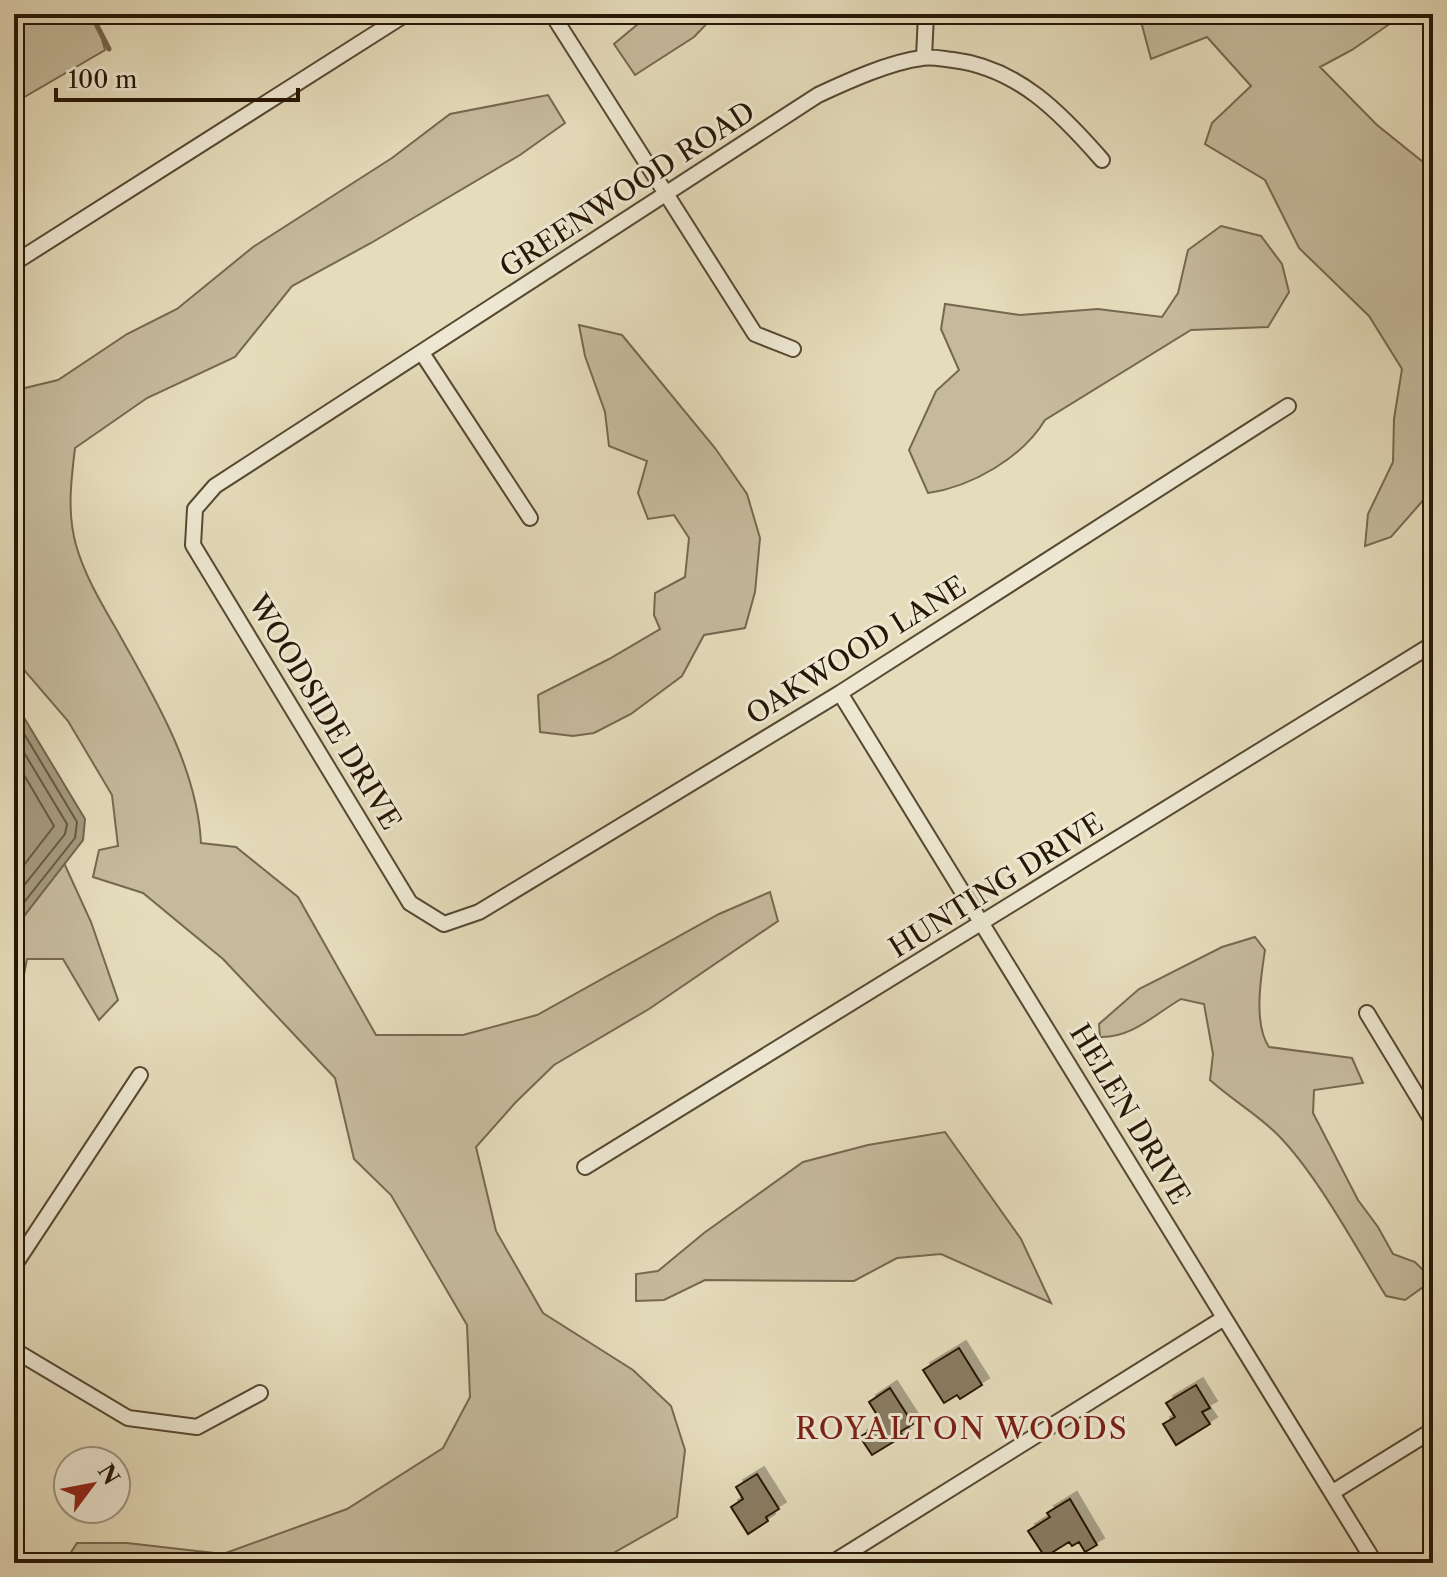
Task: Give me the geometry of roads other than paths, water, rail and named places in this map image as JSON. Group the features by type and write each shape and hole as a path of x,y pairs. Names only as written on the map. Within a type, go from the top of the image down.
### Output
{"street":[{"path":"14,263 406,14"},
{"path":"552,14 755,334 793,349"},
{"path":"924,57 926,14"},
{"name":"GREENWOOD ROAD","path":"195,509 215,486 818,95 859,77 924,57 976,63 1024,85 1065,118 1102,160"},
{"path":"422,353 530,518"},
{"name":"OAKWOOD LANE","path":"444,924 479,912 840,693 1288,406"},
{"name":"WOODSIDE DRIVE","path":"195,509 193,545 410,903 444,924"},
{"name":"HUNTING DRIVE","path":"585,1167 1433,644"},
{"name":"HELEN DRIVE","path":"840,693 1375,1563"},
{"path":"1367,1013 1433,1122"},
{"path":"14,1266 140,1075"},
{"path":"832,1563 1224,1318"},
{"path":"14,1350 128,1418 197,1427 260,1393"},
{"path":"1333,1492 1433,1430"}],"water":[{"path":"14,701 85,819 83,840 14,929"}],"waterway":[{"path":"91,14 109,49"}],"district":[{"name":"ROYALTON WOODS","path":"962,1428"}]}
